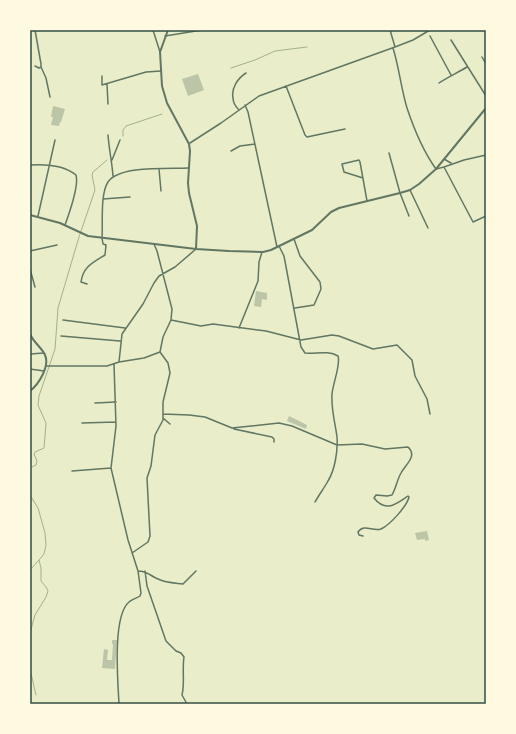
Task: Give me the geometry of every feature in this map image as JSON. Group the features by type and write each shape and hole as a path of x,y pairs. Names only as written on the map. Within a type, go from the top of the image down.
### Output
{"street":[{"path":"35,30 41,67 46,78 50,97"},
{"path":"119,362 120,341 122,334 137,313 154,283 163,274 175,267 196,249 198,226 189,193 189,144 167,103 162,86 160,52 153,30"},
{"path":"160,52 168,30"},
{"path":"166,36 202,30"},
{"path":"390,30 407,107 412,122 429,159 436,169"},
{"path":"189,144 259,96 413,40 430,30"},
{"path":"430,36 451,74"},
{"path":"451,40 486,96"},
{"path":"482,57 486,64"},
{"path":"36,66 38,68 41,67"},
{"path":"439,82 467,66"},
{"path":"102,76 102,85 146,72 161,71"},
{"path":"239,110 232,97 239,78 246,73"},
{"path":"106,84 108,104"},
{"path":"286,86 307,137 345,129"},
{"path":"245,105 248,112 278,246 284,256 302,347 305,353 333,353 338,356 340,361 333,385 331,403 337,445 329,480 315,502"},
{"path":"30,215 38,216 65,225 84,235 102,238 196,249 263,252 317,226 334,210 410,190 436,169 486,108"},
{"path":"108,135 108,149 112,160 113,176"},
{"path":"38,216 55,140"},
{"path":"112,160 120,140"},
{"path":"231,152 240,146 255,144"},
{"path":"389,153 400,193 409,216"},
{"path":"436,169 452,163 486,155"},
{"path":"444,159 447,162 452,163"},
{"path":"363,178 344,172 342,164 359,160 363,178 367,201"},
{"path":"30,164 50,164 71,171 76,175 77,178 71,208 65,225"},
{"path":"444,167 473,222 486,216"},
{"path":"87,284 81,282 82,274 86,268 105,255 106,245 103,244 102,238 103,200 107,183 113,176 128,170 188,168"},
{"path":"159,169 161,191"},
{"path":"410,190 428,228"},
{"path":"103,200 130,197"},
{"path":"294,238 300,256 317,277 320,282 321,289 314,305 294,308"},
{"path":"132,553 148,542 150,536 147,478 151,466 155,436 163,418 163,402 170,373 168,362 160,352 163,337 171,320 172,309 154,244"},
{"path":"30,251 57,245"},
{"path":"239,328 258,281 259,262 263,252"},
{"path":"30,270 35,287"},
{"path":"63,320 125,328"},
{"path":"171,320 201,326 213,324 266,331 301,340 332,335 346,338 373,349 397,345 412,360 416,376 427,399 430,414"},
{"path":"30,334 46,358 46,366 44,371 36,386 30,391"},
{"path":"61,336 120,341"},
{"path":"46,366 104,366 144,358 160,352"},
{"path":"30,354 44,353"},
{"path":"114,364 116,422 111,468 116,493 138,571 142,593 140,596 128,602 121,616 116,666 119,704"},
{"path":"30,368 44,371"},
{"path":"94,403 116,402"},
{"path":"163,414 189,414 205,417 232,428 272,437 274,438 274,442"},
{"path":"163,418 170,424"},
{"path":"82,423 116,422"},
{"path":"232,428 279,423 292,426 337,445 362,444 385,449 408,448 411,450 412,454 409,462 401,472 392,495 376,495 374,498 378,503 385,506 392,506 408,496 408,501 401,511 386,526 377,530 364,527 360,529 358,532 359,535 363,536"},
{"path":"72,470 111,468"},
{"path":"138,571 145,571 164,581 183,584 196,571"},
{"path":"145,571 147,586 166,641 176,650 181,652 184,657 182,670 184,686 182,695 187,704"}],"building":[{"path":"198,74 204,90 188,96 182,79"},
{"path":"53,106 65,109 59,126 51,125"},
{"path":"256,291 267,293 267,300 262,299 261,307 254,306"},
{"path":"289,416 307,425 306,429 287,421"},
{"path":"427,531 429,540 417,540 415,533"},
{"path":"112,640 117,640 115,669 102,668 104,649 108,650 107,660 112,660"}],"waterway":[{"path":"231,68 275,51 307,47"},
{"path":"123,136 123,130 126,126 162,114"},
{"path":"30,468 36,465 37,461 34,454 35,452 44,448 46,423 38,405 39,396 55,349 58,308 79,237 95,190 92,175 93,172 107,160"},
{"path":"30,495 38,508 45,533 46,545 44,554 39,560 41,568 41,581 48,591 35,615 30,633"},
{"path":"30,570 39,560"},
{"path":"30,669 36,695"}]}
